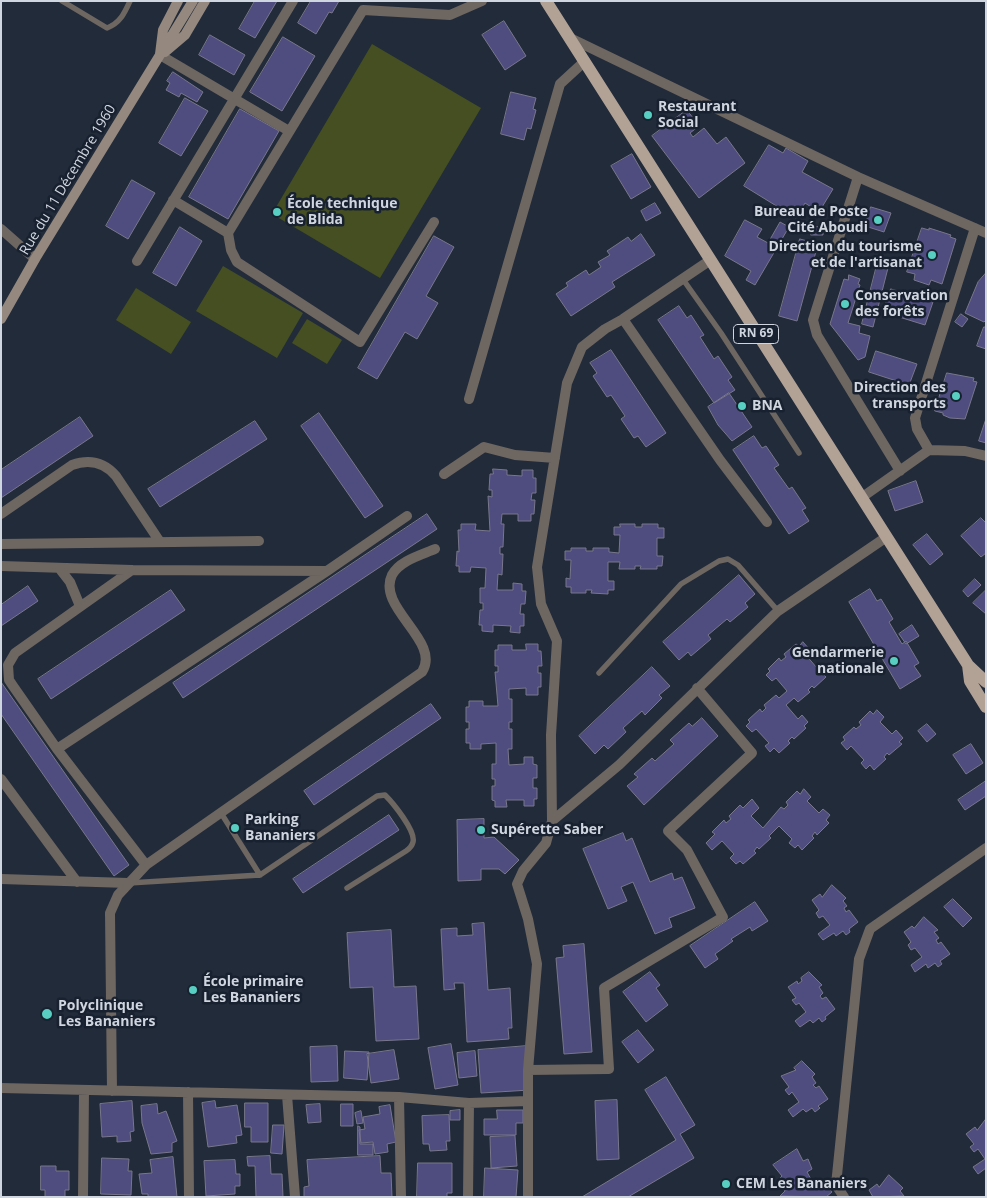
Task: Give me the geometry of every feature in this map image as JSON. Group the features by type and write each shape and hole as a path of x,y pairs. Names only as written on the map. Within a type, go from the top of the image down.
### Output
{"main road":[{"name":"Rue du 11 Décembre 1960","path":"160,55 163,30 178,1"},
{"name":"Rue du 11 Décembre 1960","path":"1,319 35,259 193,1"},
{"name":"Rue du 11 Décembre 1960","path":"160,55 184,34 205,1"},
{"name":"RN 69","path":"546,1 885,538 968,665 986,682"},
{"name":"RN 69","path":"968,665 970,681 986,707"}],"street":[{"path":"137,261 233,98 293,1"},
{"path":"357,1 363,10"},
{"path":"363,10 450,15 482,1"},
{"path":"363,10 228,233 231,250 237,262 360,342 434,222"},
{"path":"570,38 858,177 986,233"},
{"path":"160,55 288,131"},
{"path":"469,399 560,84 585,61"},
{"path":"858,177 813,320 817,335 900,471"},
{"path":"173,200 228,233"},
{"path":"929,450 917,429 914,418 976,228"},
{"path":"1,229 35,259"},
{"path":"528,1197 528,1070 537,964 528,919 517,884 523,871 546,843 552,822 551,734 557,642 541,604 537,566 567,383 582,347 605,329 709,261"},
{"path":"623,319 720,460 767,522"},
{"path":"444,474 484,447 515,455 555,458"},
{"path":"861,498 929,450 965,451 986,456"},
{"path":"1,514 72,465 80,462 96,462 116,476 160,542"},
{"path":"57,749 407,516"},
{"path":"552,822 619,765 778,611 885,538"},
{"path":"1,544 259,541"},
{"path":"112,1091 110,913 113,903 128,883 146,865 422,672 427,665 425,654 393,600 390,588 392,575 399,567 435,549"},
{"path":"1,566 132,570 327,571"},
{"path":"59,568 70,582 80,606"},
{"path":"132,570 80,606 64,621 15,653 8,665 10,680 57,749 146,865"},
{"path":"528,1070 609,1069 604,988 723,918 687,850 668,831 752,753 697,688"},
{"path":"1,779 78,882"},
{"path":"844,1197 836,1185 859,958 870,930 986,848"},
{"path":"1,879 128,883"},
{"path":"1,1088 399,1097 469,1102 528,1101"},
{"path":"83,1197 84,1090"},
{"path":"188,1092 189,1197"},
{"path":"287,1095 294,1197"},
{"path":"399,1097 400,1197"},
{"path":"468,1197 469,1102"}],"lane":[{"path":"62,1 107,28 114,26 122,18 130,1"},
{"path":"682,278 721,333 799,453"},
{"path":"599,674 681,584 719,561 728,560 738,565 778,611"},
{"path":"128,883 260,875 377,796 385,795 393,802 413,835 413,844 406,852 347,888"},
{"path":"221,813 260,875"}],"green space":[{"path":"372,44 481,108 380,278 272,214"},
{"path":"223,266 303,313 277,358 196,311"},
{"path":"136,288 191,322 171,354 116,320"},
{"path":"307,319 342,340 327,364 292,343"}],"building":[{"path":"255,1 277,1 255,38 239,29"},
{"path":"311,1 339,1 332,13 329,12 316,34 298,23"},
{"path":"504,21 526,56 505,70 482,35"},
{"path":"210,35 245,55 234,75 199,55"},
{"path":"283,37 315,56 282,111 250,92"},
{"path":"173,72 203,92 197,102 181,93 179,97 166,90 170,83 167,81"},
{"path":"511,92 536,98 533,109 536,110 531,129 527,128 524,140 501,134"},
{"path":"185,98 208,111 181,156 159,143"},
{"path":"240,109 279,131 228,219 189,197"},
{"path":"687,110 699,126 690,133 693,137 704,128 717,144 726,137 745,163 699,198 652,136"},
{"path":"769,145 783,153 786,148 808,161 802,172 833,189 819,212 805,203 796,218 744,186"},
{"path":"632,154 651,187 631,199 611,166"},
{"path":"132,180 155,193 128,239 106,226"},
{"path":"655,203 661,213 646,221 641,211"},
{"name":"Bureau de Poste Cité Aboudi","path":"871,207 891,213 884,232 865,226"},
{"path":"745,220 762,229 757,237 768,243 780,222 789,227 755,285 746,280 751,271 725,256"},
{"path":"811,226 823,227 823,235 811,235"},
{"path":"180,227 202,241 176,286 153,273"},
{"name":"Direction du tourisme et de l'artisanat","path":"922,228 929,230 929,228 951,235 950,237 956,239 942,284 931,280 929,285 914,280 915,274 907,272"},
{"path":"641,234 655,255 612,282 615,287 571,316 556,294 568,286 566,283 586,270 589,275 601,267 598,262 610,255 607,251 628,237 631,241"},
{"path":"434,236 454,247 426,296 438,303 417,339 405,332 377,379 358,368"},
{"path":"800,239 818,244 797,321 779,316"},
{"path":"878,261 889,264 873,327 862,324"},
{"path":"986,273 986,320 984,322 965,313 978,282"},
{"name":"Conservation des forêts","path":"849,275 860,279 858,284 860,285 848,323 860,326 859,333 870,336 865,357 858,360 830,324 844,279 848,280"},
{"path":"891,289 933,302 925,325 883,312"},
{"path":"679,306 687,318 691,315 704,335 700,337 714,359 718,356 732,377 728,380 735,390 714,403 658,320"},
{"path":"961,314 968,319 962,327 955,322"},
{"path":"984,327 986,327 986,349 977,346"},
{"path":"611,350 666,433 646,447 638,436 634,438 621,419 625,416 611,395 607,397 593,376 597,373 590,363"},
{"path":"876,351 917,364 909,385 869,372"},
{"name":"Direction des transports","path":"947,373 974,378 973,381 977,382 965,419 950,418 943,415 943,413 935,411"},
{"path":"729,393 752,427 732,441 718,425 708,407"},
{"path":"319,413 383,506 365,518 301,426"},
{"path":"80,417 93,436 1,498 1,470"},
{"path":"986,419 986,443 979,441"},
{"path":"255,421 267,439 160,507 148,489"},
{"path":"754,436 762,448 766,446 779,465 774,468 789,489 792,487 806,508 802,510 809,521 789,534 733,450"},
{"path":"493,469 507,470 507,475 522,476 522,470 533,470 533,478 536,478 536,493 532,493 531,500 535,500 534,514 531,514 531,521 518,521 518,514 502,514 501,524 504,524 503,547 500,547 500,554 503,554 502,575 498,574 497,590 513,590 513,583 522,584 522,591 526,591 525,604 521,604 520,614 524,614 524,626 520,626 520,633 510,632 511,626 493,625 493,632 482,631 482,625 479,625 480,610 483,610 483,603 480,603 480,588 485,588 486,568 471,567 470,572 459,572 459,566 456,566 457,551 459,552 458,530 461,530 461,524 476,524 475,530 490,531 488,496 492,497 492,490 489,490 490,474 493,474"},
{"path":"916,481 923,502 895,511 888,491"},
{"path":"427,514 437,529 183,698 173,683"},
{"path":"981,518 986,523 986,553 981,557 961,536"},
{"path":"620,524 635,524 635,527 642,527 642,524 658,524 658,528 664,528 664,538 657,538 657,556 663,556 662,566 657,566 657,569 640,569 641,566 635,566 635,569 619,569 620,562 608,562 608,581 614,581 614,590 608,590 608,594 591,593 592,590 586,590 586,593 571,593 571,587 566,587 566,578 570,579 571,560 565,560 565,551 571,551 571,548 586,548 586,551 593,551 593,548 609,548 609,552 619,553 620,535 614,535 614,527 620,527"},
{"path":"927,534 943,554 930,565 913,545"},
{"path":"739,575 755,594 745,603 748,607 730,622 727,619 708,635 711,639 691,656 688,652 679,660 663,642"},
{"path":"975,579 981,585 968,597 963,591"},
{"path":"28,586 38,601 1,626 1,605"},
{"path":"870,589 877,601 881,599 893,619 889,622 902,644 906,641 919,663 914,666 921,676 900,689 849,602"},
{"path":"171,590 185,610 51,699 38,679"},
{"path":"986,590 986,614 973,603"},
{"path":"912,625 919,636 906,644 899,634"},
{"path":"803,642 810,650 805,654 817,668 822,664 828,671 824,675 826,677 814,688 812,686 808,690 810,692 798,702 794,698 786,705 798,719 802,715 808,722 804,726 806,728 794,739 792,737 788,741 790,743 779,753 774,748 770,752 765,746 769,743 756,729 752,732 746,726 750,722 748,720 760,709 762,712 766,708 764,705 776,695 779,698 787,691 776,678 772,681 766,675 770,671 768,669 779,658 781,661 786,657 784,654 796,644 799,646"},
{"path":"526,644 538,644 538,651 541,651 542,666 538,666 538,673 541,673 541,687 538,687 538,695 526,695 526,688 509,689 509,699 512,699 512,722 509,722 509,729 512,729 512,749 508,749 509,765 524,764 524,757 533,757 533,764 537,765 537,778 533,778 533,788 537,788 537,799 534,799 534,806 524,806 524,800 506,800 507,807 495,807 495,801 492,800 492,786 495,786 495,779 492,779 492,764 496,764 496,743 481,744 481,749 470,749 470,743 466,743 466,729 469,729 469,722 466,722 466,707 469,707 469,701 483,701 483,706 498,706 495,672 498,672 498,666 495,666 495,650 498,650 498,645 512,645 512,650 526,650"},
{"path":"652,667 670,686 659,695 662,698 645,715 642,711 623,728 626,732 608,749 604,745 595,754 579,736"},
{"path":"1,682 129,865 114,876 1,714"},
{"path":"431,704 441,718 314,805 304,791"},
{"path":"877,710 884,717 880,722 892,734 896,730 903,738 899,742 902,744 889,755 887,753 884,757 886,759 874,770 870,765 866,769 861,763 864,760 851,746 847,750 841,743 845,740 843,737 854,727 856,729 861,725 859,722 870,711 873,714"},
{"path":"702,718 718,736 644,805 627,786 638,777 634,774 652,758 655,761 674,744 670,740 689,723 692,726"},
{"path":"927,724 936,734 927,742 918,731"},
{"path":"971,744 983,763 966,774 953,755"},
{"path":"986,781 986,796 965,810 958,800"},
{"path":"804,789 811,797 807,801 819,813 823,809 830,815 826,820 829,823 817,835 815,832 812,836 814,838 802,850 798,845 795,848 789,843 792,839 779,826 769,836 771,838 759,849 757,847 754,851 756,853 743,864 740,861 736,864 730,858 734,854 722,841 712,850 706,843 715,834 712,832 724,820 726,823 731,819 729,816 740,805 743,808 752,799 759,808 751,816 763,828 781,807 784,809 788,805 786,802 797,791 800,794"},
{"path":"389,815 399,830 303,893 293,879"},
{"path":"484,819 484,838 494,837 519,860 505,874 499,869 481,869 481,880 458,881 457,820"},
{"path":"623,833 626,841 632,838 650,882 672,873 674,880 682,877 695,908 669,918 672,927 655,934 633,882 621,887 627,901 608,909 583,849"},
{"path":"832,885 846,898 843,901 847,906 844,908 846,912 849,910 858,922 849,929 850,932 846,935 843,931 836,936 834,933 823,940 818,934 830,925 823,916 819,918 816,913 819,910 812,900 820,894 822,897"},
{"path":"953,899 972,918 963,927 944,907"},
{"path":"755,902 768,921 752,931 750,927 731,939 733,941 715,954 718,959 705,968 690,946"},
{"path":"924,917 938,930 934,932 939,938 936,940 938,944 941,942 950,954 940,961 942,964 938,967 935,963 928,968 926,964 915,972 911,965 922,957 915,948 911,950 908,945 911,942 904,932 912,926 914,928"},
{"path":"484,923 488,990 510,988 512,1028 508,1028 509,1039 467,1042 464,983 454,983 455,989 444,990 441,929 457,928 457,936 473,935 472,924"},
{"path":"391,930 394,987 416,986 419,1039 376,1041 373,987 350,988 347,933"},
{"path":"584,944 592,1052 564,1054 556,958 564,957 563,946"},
{"path":"650,972 660,985 656,988 668,1005 646,1022 623,992"},
{"path":"809,972 822,985 819,987 823,993 820,996 822,999 826,997 835,1009 822,1022 819,1018 813,1023 810,1020 800,1027 795,1021 806,1012 799,1003 796,1005 792,1000 796,998 788,987 797,981 798,984 802,981 801,978"},
{"path":"638,1030 654,1050 638,1063 622,1042"},
{"path":"451,1044 458,1085 435,1089 428,1048"},
{"path":"337,1046 338,1081 311,1082 310,1047"},
{"path":"527,1046 530,1090 481,1093 478,1050"},
{"path":"394,1050 399,1079 371,1083 367,1054"},
{"path":"345,1051 369,1052 367,1080 344,1078"},
{"path":"475,1051 477,1076 459,1078 457,1053"},
{"path":"802,1061 815,1074 812,1077 816,1083 813,1085 816,1088 819,1086 828,1099 818,1106 820,1108 815,1112 812,1108 806,1112 803,1109 793,1117 788,1110 799,1102 792,1092 789,1095 785,1090 789,1087 781,1076 796,1070 794,1068"},
{"path":"666,1077 695,1125 680,1134 694,1158 628,1197 582,1197 676,1140 645,1090"},
{"path":"617,1100 619,1159 597,1160 595,1101"},
{"path":"132,1101 134,1131 130,1132 131,1141 117,1142 117,1136 102,1137 100,1104"},
{"path":"215,1101 216,1108 237,1105 242,1135 236,1136 237,1143 208,1147 202,1103"},
{"path":"245,1103 268,1103 268,1142 251,1142 251,1127 245,1127"},
{"path":"157,1104 158,1114 166,1111 177,1141 172,1143 172,1152 151,1154 142,1123 141,1106"},
{"path":"320,1104 321,1122 308,1123 306,1105"},
{"path":"341,1104 353,1104 353,1126 341,1126"},
{"path":"390,1105 396,1142 387,1144 388,1152 375,1154 373,1142 361,1143 359,1130 365,1129 363,1117 380,1114 379,1107"},
{"path":"460,1110 460,1120 450,1120 450,1111"},
{"path":"497,1110 523,1110 523,1123 516,1123 516,1135 484,1135 484,1119 497,1119"},
{"path":"361,1111 363,1123 357,1124 355,1113"},
{"path":"449,1115 450,1141 446,1141 447,1150 430,1151 429,1144 423,1144 422,1116"},
{"path":"986,1119 986,1168 978,1174 973,1167 985,1159 978,1149 974,1152 970,1147 974,1144 966,1134 975,1127 977,1130"},
{"path":"273,1125 284,1125 282,1154 271,1153"},
{"path":"358,1126 360,1127 360,1144 373,1144 373,1155 358,1155"},
{"path":"515,1136 517,1166 491,1168 490,1137"},
{"path":"797,1149 803,1161 808,1159 812,1169 807,1172 812,1181 806,1183 810,1189 821,1179 832,1192 826,1197 780,1196 785,1191 779,1179 782,1176 773,1165"},
{"path":"270,1156 271,1174 282,1174 283,1197 256,1197 255,1166 248,1166 247,1157"},
{"path":"380,1156 381,1173 391,1173 392,1197 304,1197 304,1187 309,1186 307,1160"},
{"path":"173,1157 177,1197 148,1197 148,1194 142,1194 139,1174 152,1173 150,1160"},
{"path":"102,1158 129,1159 128,1171 132,1171 131,1195 101,1194"},
{"path":"235,1160 236,1174 240,1174 240,1186 235,1186 235,1194 206,1196 204,1161"},
{"path":"418,1163 452,1163 452,1193 447,1193 447,1197 417,1197"},
{"path":"41,1166 56,1166 56,1171 69,1171 69,1190 65,1190 65,1197 45,1197 45,1190 41,1190"},
{"path":"485,1168 518,1170 516,1197 484,1197"},
{"path":"889,1175 903,1188 900,1191 904,1196 873,1197 869,1190 877,1184 879,1187"}],"place":[{"name":"Restaurant Social","path":"648,115"},
{"name":"École technique de Blida","path":"277,212"},
{"name":"Bureau de Poste Cité Aboudi","path":"878,220"},
{"name":"Direction du tourisme et de l'artisanat","path":"932,255"},
{"name":"Conservation des forêts","path":"845,304"},
{"name":"Direction des transports","path":"956,396"},
{"name":"BNA","path":"742,406"},
{"name":"Gendarmerie nationale","path":"894,661"},
{"name":"Parking Bananiers","path":"235,828"},
{"name":"Supérette Saber","path":"481,830"},
{"name":"École primaire Les Bananiers","path":"193,990"},
{"name":"Polyclinique Les Bananiers","path":"47,1014"},
{"name":"CEM Les Bananiers","path":"726,1184"}]}
